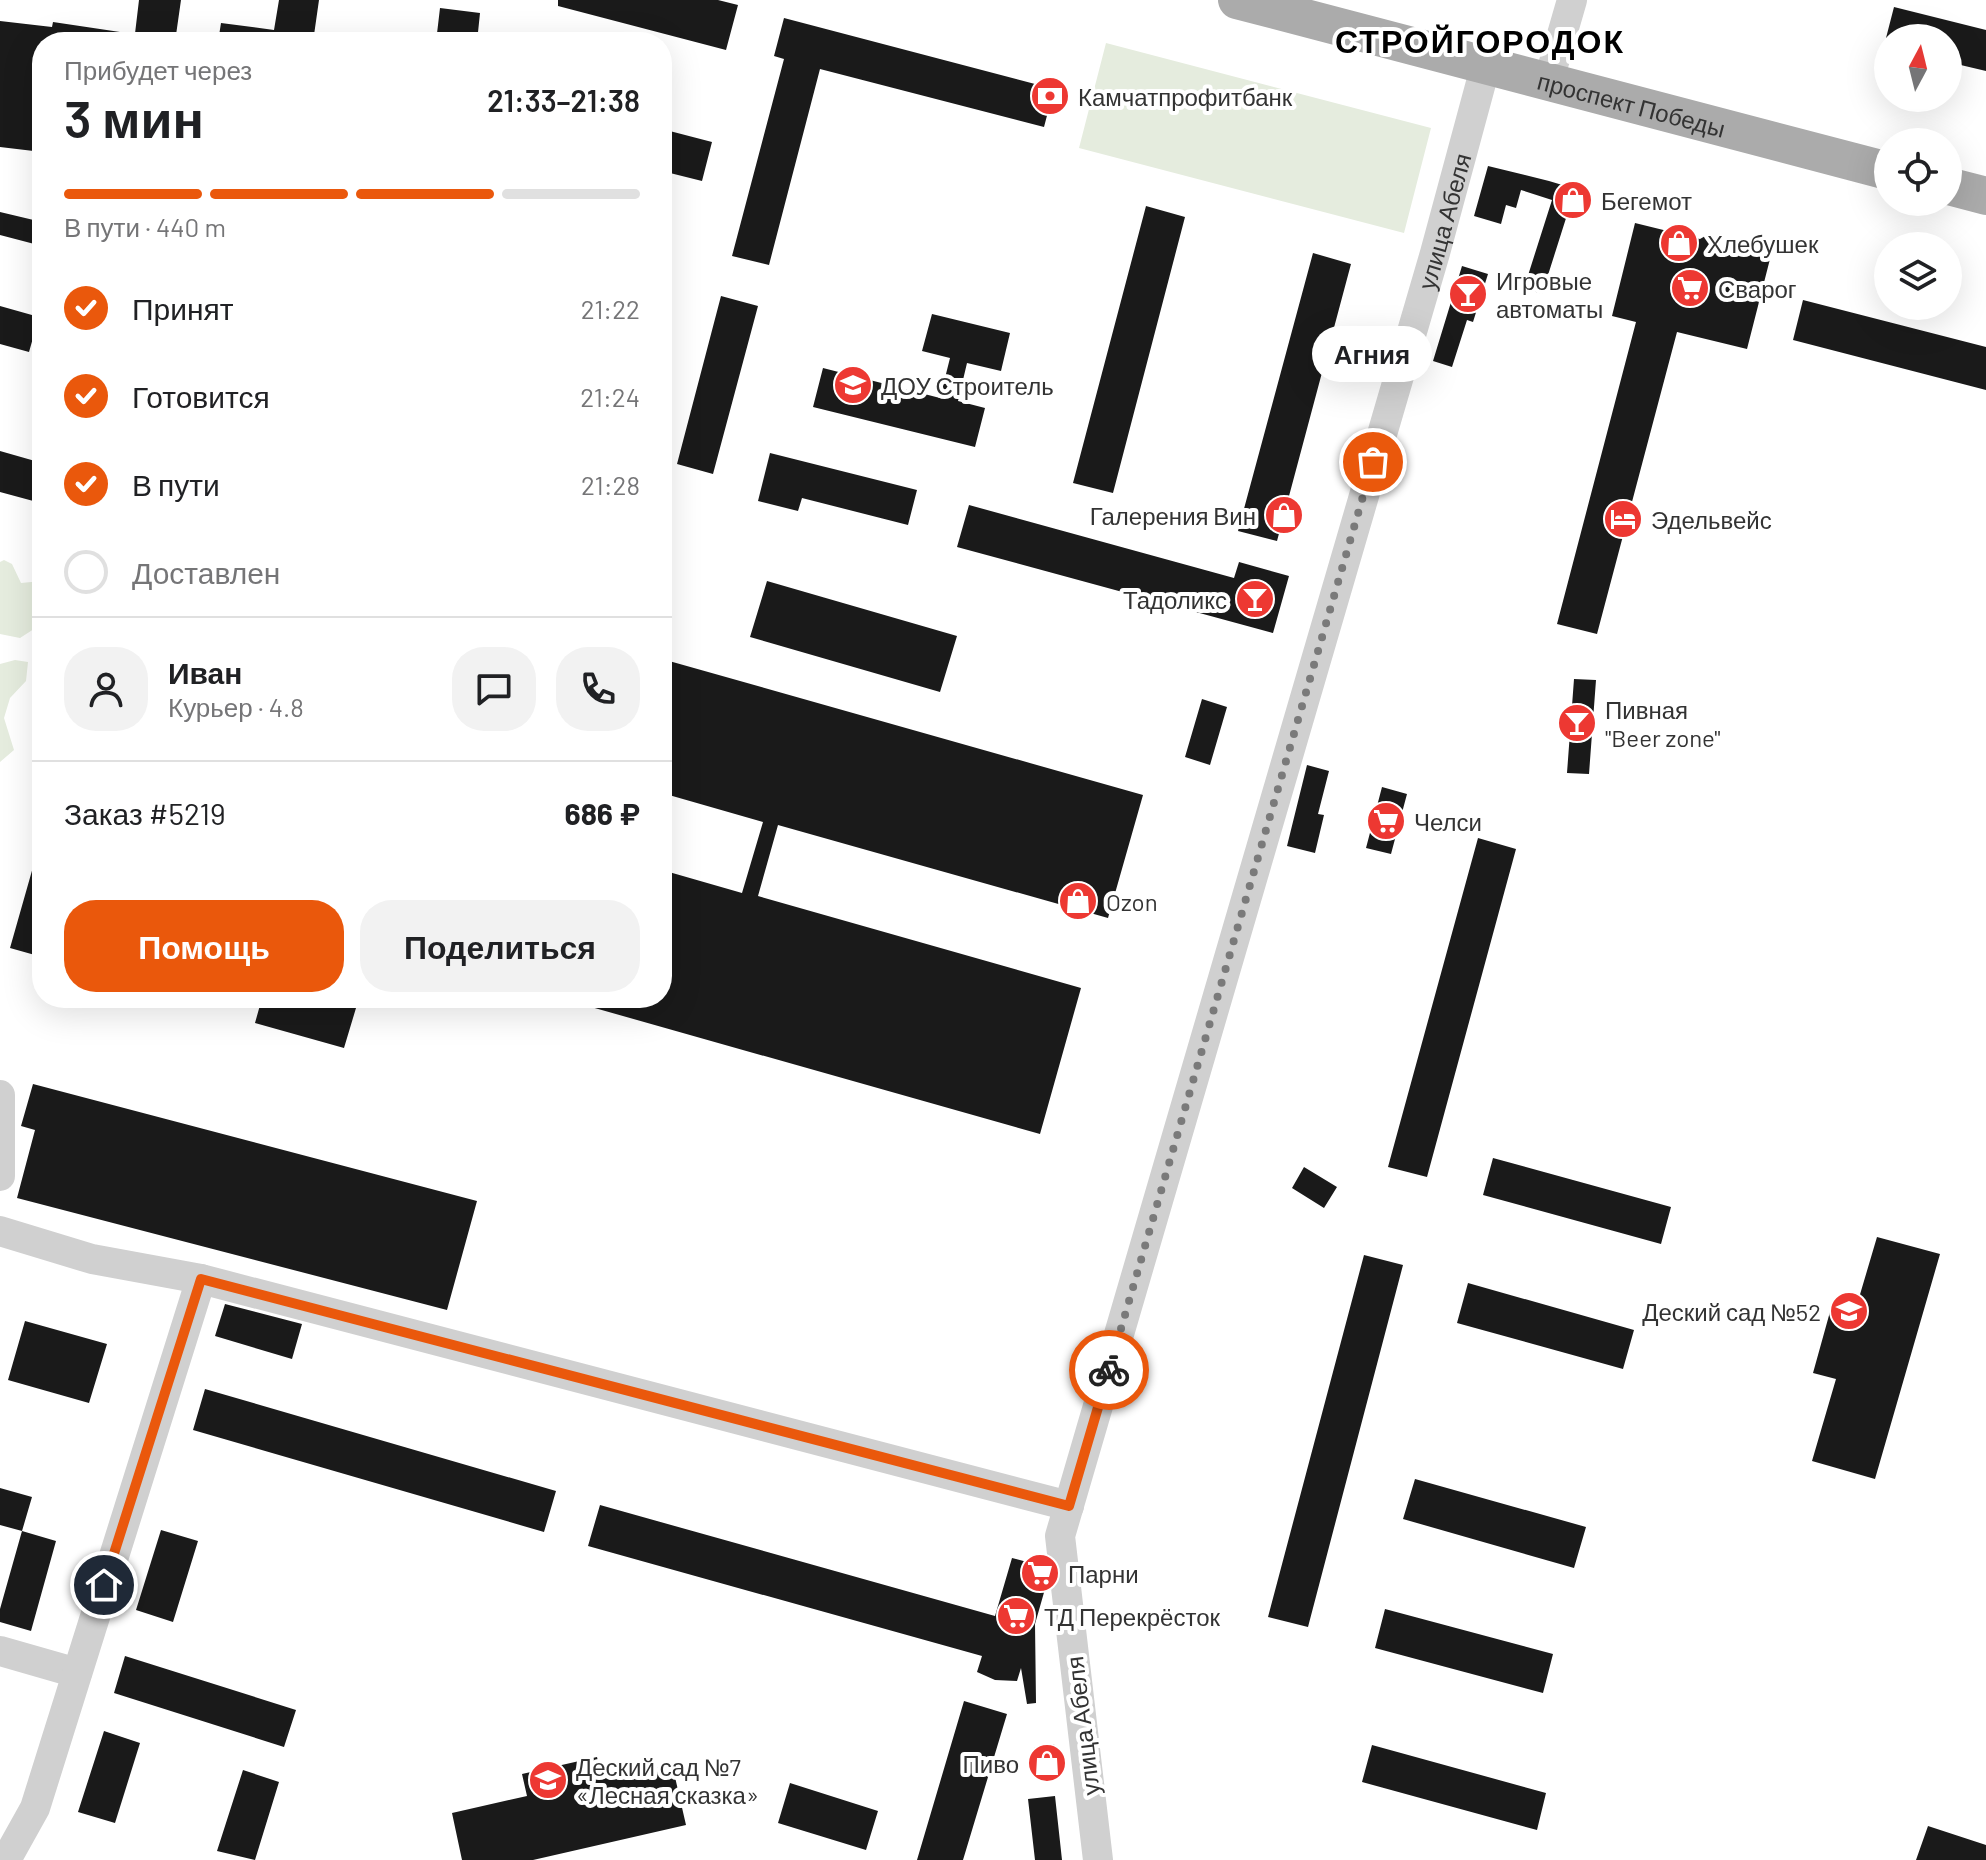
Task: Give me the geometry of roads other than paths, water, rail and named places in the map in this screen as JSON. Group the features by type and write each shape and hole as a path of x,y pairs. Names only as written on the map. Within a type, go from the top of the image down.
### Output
{"main road":[{"name":"проспект Победы","path":"1237,0 1485,68 1874,167"},
{"path":"1962,190 1986,196"}],"street":[{"path":"1548,83 1572,0"},
{"name":"улица Абеля","path":"1098,1860 1060,1536 1435,253 1485,68"},
{"path":"0,1095 0,1176"},
{"path":"0,1231 92,1259 201,1279 1069,1506"},
{"path":"6,1860 35,1808 201,1279"},
{"path":"0,1651 77,1673"}],"place":[{"name":"Камчатпрофитбанк","path":"1050,96"},
{"name":"Бегемот","path":"1573,200"},
{"name":"Хлебушек","path":"1679,243"},
{"name":"Сварог","path":"1690,288"},
{"name":"Игровые автоматы","path":"1468,294"},
{"name":"ДОУ Строитель","path":"853,385"},
{"name":"Агния","path":"1373,462"},
{"name":"Галерения Вин","path":"1284,515"},
{"name":"Эдельвейс","path":"1623,519"},
{"name":"Тадоликс","path":"1255,599"},
{"name":"Пивная \"Beer zone\"","path":"1577,723"},
{"name":"Челси","path":"1386,821"},
{"name":"Ozon","path":"1078,901"},
{"name":"Деский сад №52","path":"1849,1311"},
{"name":"Парни","path":"1040,1573"},
{"name":"ТД Перекрёсток","path":"1016,1616"},
{"name":"Пиво","path":"1047,1763"},
{"name":"Деский сад №7 «Лесная сказка»","path":"548,1780"}],"district":[{"name":"СТРОЙГОРОДОК","path":"1480,40"}]}
